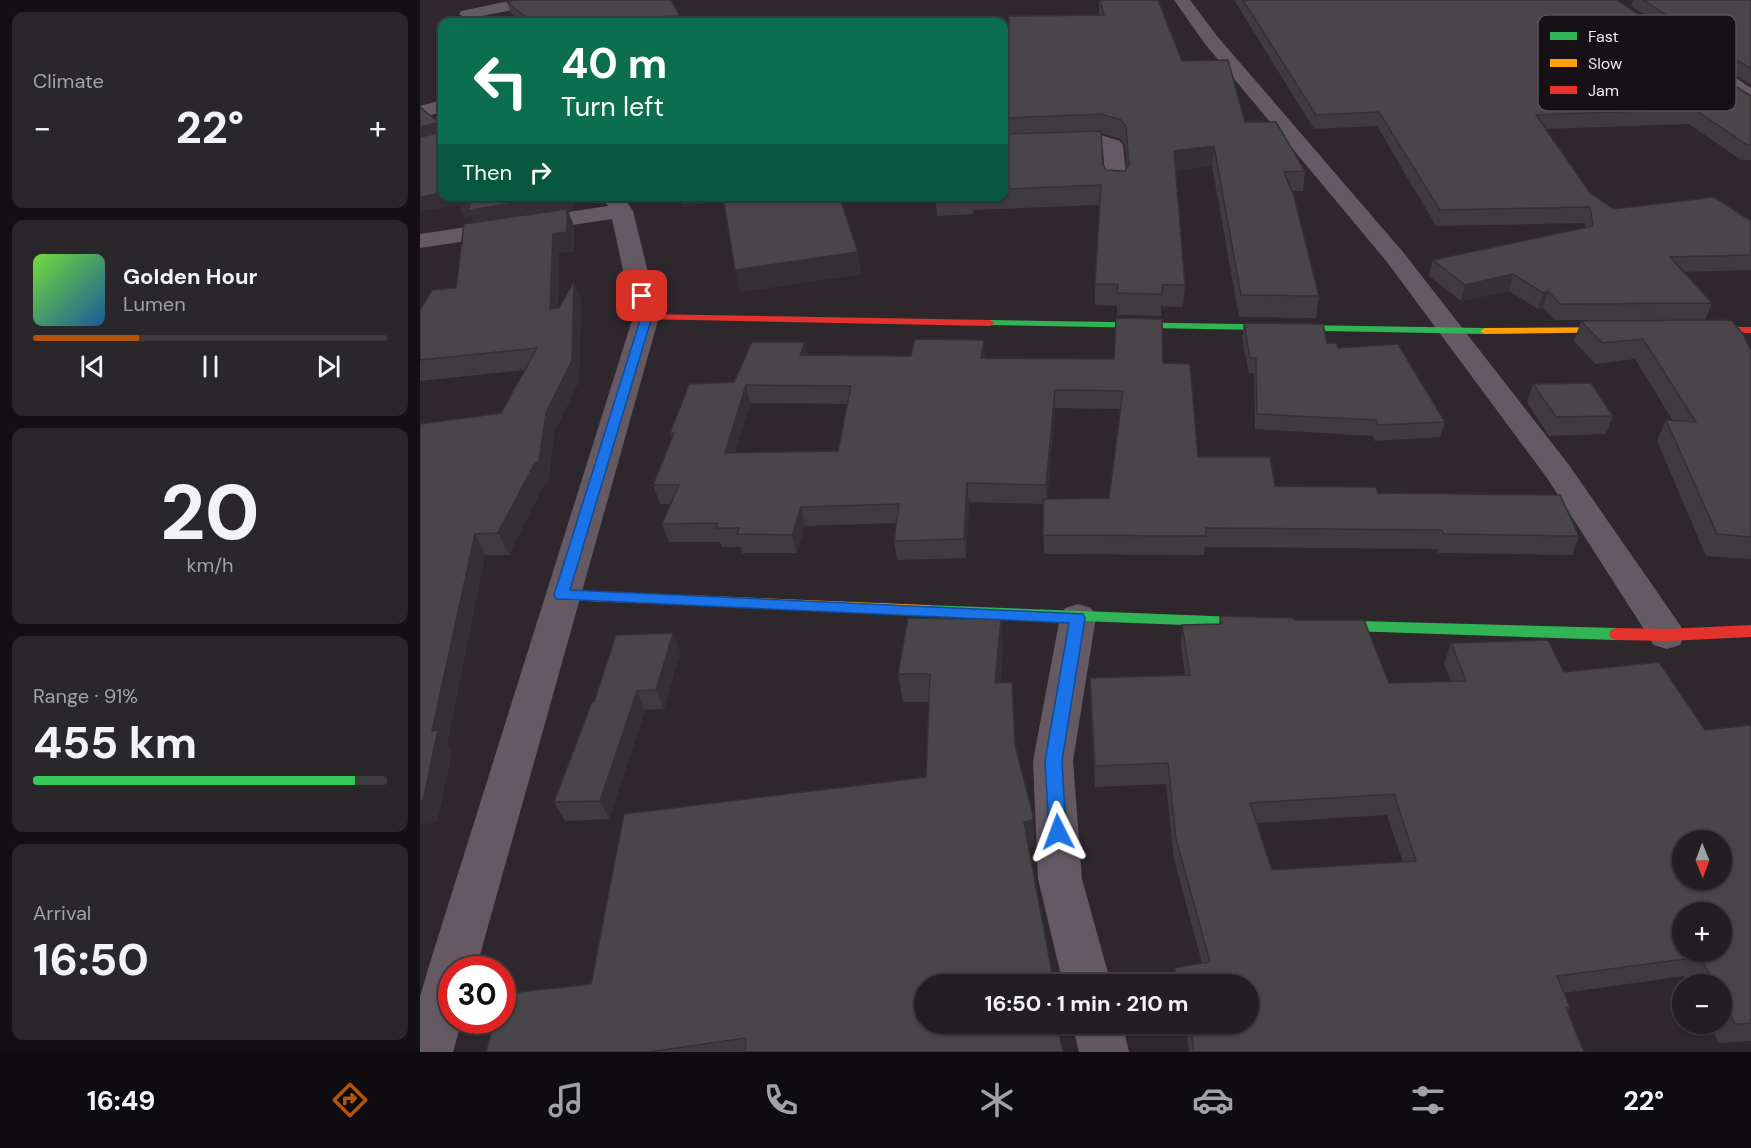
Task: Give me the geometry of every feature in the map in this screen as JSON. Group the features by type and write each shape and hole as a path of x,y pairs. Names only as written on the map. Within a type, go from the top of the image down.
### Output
{"street":[{"path":"467,13 538,0"},
{"path":"1182,0 1211,40 1395,257 1558,472 1667,635"},
{"path":"1736,86 1751,96"},
{"path":"420,112 438,107"},
{"path":"1008,145 1101,141 1113,145 1116,184"},
{"path":"420,241 617,204 646,317 456,956"},
{"path":"646,317 1450,331 1635,330"},
{"path":"1682,330 1751,330"},
{"path":"562,595 1078,618 1278,624"},
{"path":"1078,618 1053,761 1060,879 1084,974"},
{"path":"1302,624 1667,635 1751,631"},
{"path":"428,1052 438,1018"},
{"path":"1100,1034 1104,1052"}],"building":[{"path":"515,0 671,0 680,16 527,18 507,2"},
{"path":"1100,0 1158,0 1182,61 1228,60 1245,122 1276,122 1305,171 1284,172 1294,196 1319,296 1241,295 1214,146 1174,151 1185,285 1162,285 1162,294 1117,293 1118,284 1095,284 1101,185 1008,189 1008,134 1101,131 1103,164 1106,170 1125,171 1129,165 1126,126 1121,120 1101,114 1008,118 1009,16 1104,15"},
{"path":"1243,0 1617,0 1639,15 1538,15 1538,111 1641,111 1536,115 1590,193 1614,209 1714,197 1751,221 1751,255 1670,257 1712,303 1560,304 1548,291 1543,293 1513,274 1465,285 1433,260 1593,226 1590,207 1440,210 1379,112 1316,115"},
{"path":"1643,0 1751,0 1751,69 1736,59 1736,15 1666,15"},
{"path":"1736,87 1751,96 1751,145 1747,145 1697,111 1736,111"},
{"path":"420,107 438,122 438,124 420,127"},
{"path":"438,129 438,194 420,197 420,137 437,133"},
{"path":"459,201 528,201 469,210 470,203 458,204"},
{"path":"724,201 841,201 858,252 735,270"},
{"path":"567,209 567,232 553,234 550,309 559,308 574,281 572,361 546,413 539,462 535,463 498,533 475,534 432,731 438,730 423,801 420,801 420,424 501,413 537,348 420,360 420,310 432,290 456,288 464,224"},
{"path":"1116,318 1162,319 1163,363 1190,364 1198,457 1270,457 1275,486 1376,487 1378,493 1560,495 1579,536 1444,534 1442,530 1206,528 1206,536 1043,535 1043,499 1109,498 1123,391 1055,390 1046,485 967,483 964,539 894,541 899,504 801,507 792,535 737,534 739,528 716,528 718,523 662,524 679,485 653,485 674,433 670,433 689,384 734,382 752,342 805,342 800,355 911,356 915,339 984,340 981,358 1114,359","holes":["746,385 851,386 838,451 725,453"]},
{"path":"1731,320 1743,334 1751,351 1751,537 1717,534 1666,420 1696,422 1643,339 1602,343 1581,321"},
{"path":"1244,323 1323,324 1327,343 1336,343 1338,348 1398,344 1445,422 1378,425 1376,420 1257,414 1256,358 1250,358"},
{"path":"1591,383 1613,416 1556,417 1533,384"},
{"path":"1220,616 1294,618 1294,620 1364,620 1389,683 1466,681 1451,643 1548,640 1564,672 1659,662 1705,730 1751,725 1751,1023 1735,1024 1732,1018 1732,974 1710,974 1702,962 1732,962 1732,902 1672,902 1672,961 1557,976 1570,1007 1566,1008 1584,1052 1194,1052 1192,1034 1259,1034 1259,974 1176,974 1174,968 1210,962 1176,839 1168,763 1095,766 1090,678 1190,675 1182,625 1221,624","holes":["1394,794 1416,861 1272,870 1250,803"]},
{"path":"908,618 1001,619 995,683 1012,682 1015,745 1033,815 1033,820 1024,822 1052,974 914,974 914,1034 1059,1034 1063,1052 746,1052 745,1038 649,1052 486,1052 491,1034 516,1034 516,992 591,984 624,814 926,777 930,674 898,674"},
{"path":"673,633 656,690 637,691 600,801 554,802 592,702 594,702 616,635"}],"traffic: fast":[{"path":"990,323 1485,331"},
{"path":"926,610 1264,623"},
{"path":"1321,625 1616,634"}],"traffic: slow":[{"path":"1485,331 1623,330"},
{"path":"562,595 926,610"}],"traffic: jam":[{"path":"646,317 990,323"},
{"path":"1696,330 1751,330"},
{"path":"1616,634 1667,635 1751,631"}],"route":[{"path":"642,296 646,317 562,595 1078,618 1053,761 1058,832"}]}
